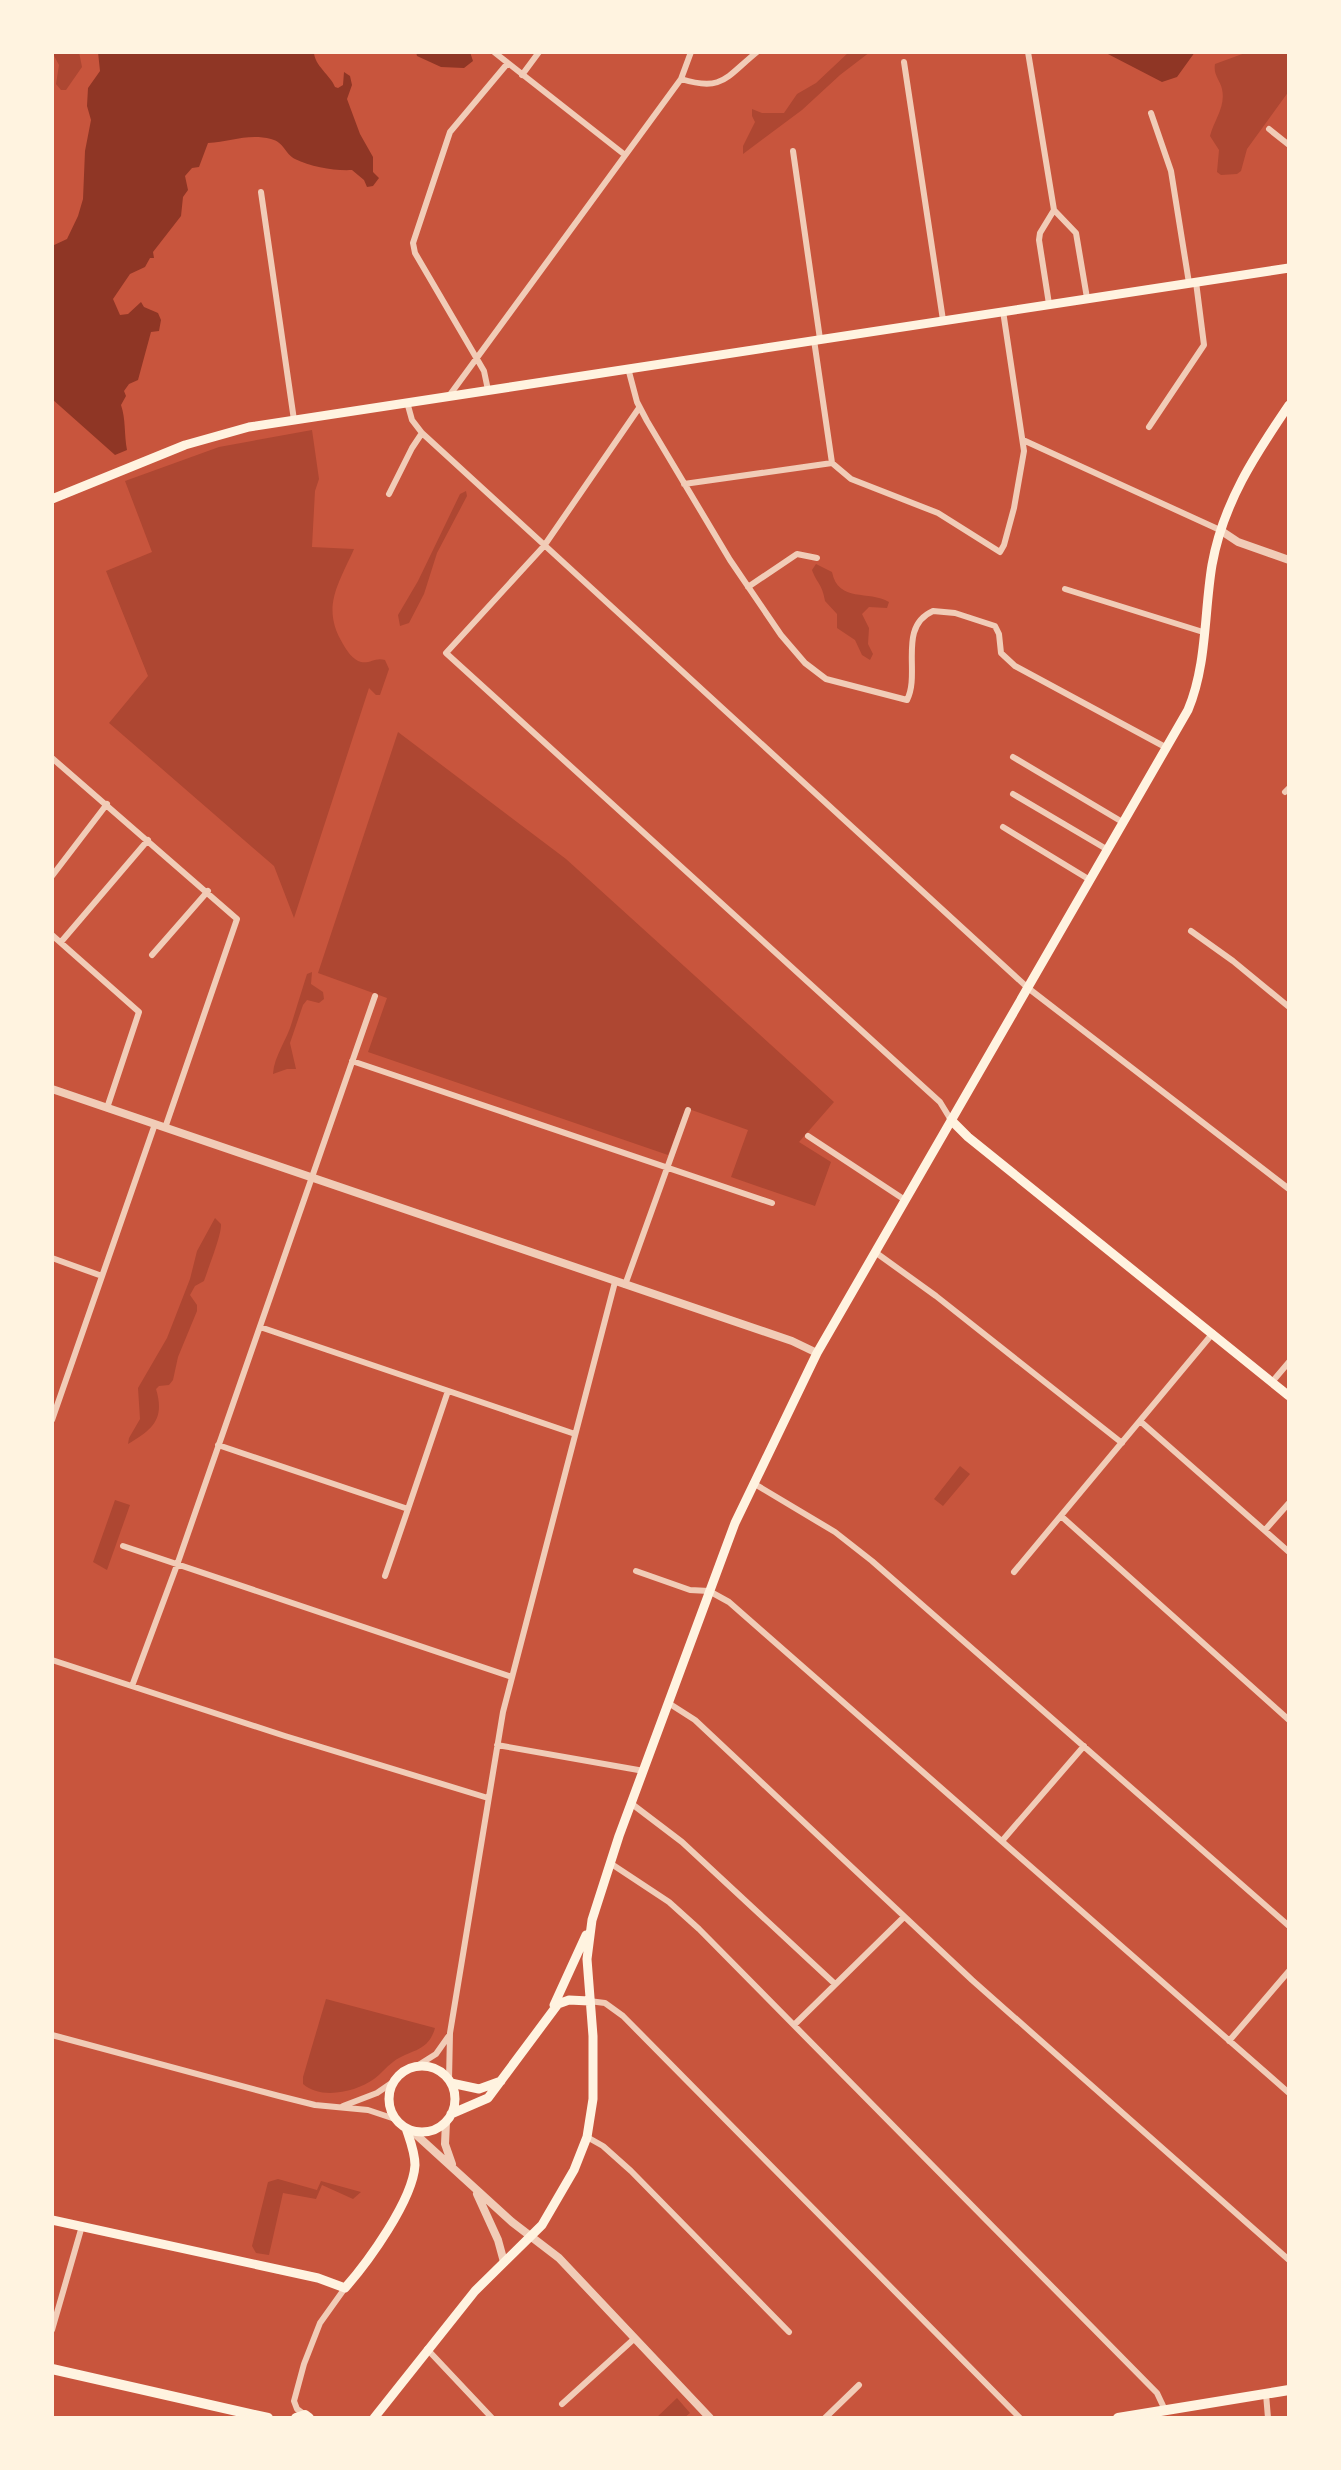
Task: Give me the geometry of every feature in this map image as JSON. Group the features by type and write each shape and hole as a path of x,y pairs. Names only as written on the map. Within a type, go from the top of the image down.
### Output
{"main road":[{"path":"52,499 202,439 249,427 1289,268"},
{"path":"501,2081 479,2089 467,2089 450,2081 435,2068 417,2066 403,2072 393,2082 388,2101 395,2119 409,2129 432,2130 448,2118 485,2100 501,2081 551,2011 592,1920 731,1531 753,1483 817,1353 1184,717 1196,689 1220,530 1239,483 1289,405"},
{"path":"951,1120 979,1146 1289,1396"},
{"path":"374,2418 475,2291 532,2237 562,2193 587,2137 594,2075 587,1959 592,1920"},
{"path":"551,2011 564,2001 589,2001"},
{"path":"448,2118 455,2096 450,2081"},
{"path":"52,2220 318,2278 345,2288 378,2247 412,2180 415,2161 409,2129"},
{"path":"52,2369 268,2418"},
{"path":"1118,2418 1289,2390"}],"street":[{"path":"494,52 625,155"},
{"path":"522,75 539,52"},
{"path":"449,396 681,79 691,52"},
{"path":"681,79 703,85 714,84 757,52"},
{"path":"1028,52 1054,210 1076,233 1087,298"},
{"path":"904,62 943,320"},
{"path":"488,390 484,372 415,253 413,242 450,132 507,64"},
{"path":"1149,427 1204,345 1171,171 1151,113"},
{"path":"1269,129 1289,145"},
{"path":"793,151 832,463 851,479 941,515 998,552 1005,542 1023,464 1023,440 1003,311"},
{"path":"261,192 294,420"},
{"path":"1049,304 1039,238 1054,210"},
{"path":"628,368 639,408 748,587 781,635 823,678 908,699 913,634 918,623 930,612 943,611 991,623 998,631 1000,652 1007,660 1167,748"},
{"path":"407,402 410,416 422,433 1028,988 1289,1189"},
{"path":"639,408 544,546 446,653 940,1102 951,1120"},
{"path":"389,494 422,433"},
{"path":"1023,440 1220,530 1238,542 1289,560"},
{"path":"684,484 832,463"},
{"path":"748,587 797,554 817,558"},
{"path":"1065,589 1203,632"},
{"path":"1013,757 1124,823"},
{"path":"52,758 208,891 236,916 238,922 102,1276 52,1420"},
{"path":"1013,794 1108,850"},
{"path":"52,876 107,804"},
{"path":"1003,827 1090,880"},
{"path":"61,942 148,840"},
{"path":"152,955 208,891"},
{"path":"1191,931 1289,1007"},
{"path":"52,935 139,1012 107,1108"},
{"path":"132,1686 375,996"},
{"path":"352,1061 772,1203"},
{"path":"52,1089 792,1341 817,1353"},
{"path":"625,1285 688,1110"},
{"path":"808,1136 905,1200"},
{"path":"875,1252 936,1296 1122,1443"},
{"path":"52,1258 102,1276"},
{"path":"450,2081 450,2033 497,1745 615,1282"},
{"path":"260,1327 575,1434"},
{"path":"1014,1572 1213,1333"},
{"path":"1272,1382 1289,1362"},
{"path":"385,1576 448,1391"},
{"path":"1140,1421 1289,1552"},
{"path":"218,1445 408,1509"},
{"path":"753,1483 835,1532 863,1553 1289,1926"},
{"path":"1265,1530 1289,1503"},
{"path":"1061,1516 1289,1720"},
{"path":"123,1546 512,1677"},
{"path":"636,1571 690,1590 709,1591 729,1602 1289,2093"},
{"path":"52,1660 488,1798"},
{"path":"670,1704 695,1720 904,1917 1289,2260"},
{"path":"497,1745 644,1771"},
{"path":"1002,1841 1084,1746"},
{"path":"632,1804 682,1842 835,1984"},
{"path":"610,1863 678,1909 1157,2393 1165,2410"},
{"path":"794,2025 904,1917"},
{"path":"1229,2041 1289,1971"},
{"path":"589,2001 605,2003 623,2016 1020,2418"},
{"path":"417,2066 440,2050 450,2033"},
{"path":"52,2035 310,2104 375,2112 395,2119"},
{"path":"339,2107 377,2093 393,2082"},
{"path":"448,2118 445,2144 453,2169"},
{"path":"409,2129 475,2190 559,2258 710,2418"},
{"path":"587,2137 603,2146 631,2171 789,2332"},
{"path":"475,2190 498,2240 504,2262"},
{"path":"52,2330 82,2226"},
{"path":"303,2417 294,2401 304,2364 322,2319 345,2288"},
{"path":"562,2404 635,2338"},
{"path":"427,2349 492,2418"},
{"path":"825,2418 859,2385"},
{"path":"1266,2394 1268,2418"}],"shaded area":[{"path":"52,52 79,52 82,67 66,90 61,90 56,84 59,65"},
{"path":"98,52 314,52 335,87 343,85 344,72 350,76 352,85 347,99 360,134 373,157 373,172 379,178 373,186 367,187 352,170 323,168 301,162 279,143 263,137 208,143 199,167 192,168 185,176 188,190 183,197 181,216 153,252 154,258 150,258 145,267 130,274 113,299 120,315 128,314 141,302 144,307 158,313 161,320 159,331 151,332 138,380 129,384 124,391 126,396 121,405 127,450 115,455 52,399 52,246 67,239 83,199 85,151 91,120 87,106 88,88 100,71"},
{"path":"416,52 470,52 473,61 464,68 441,67 417,56"},
{"path":"849,52 870,52 802,110 743,154 743,146 755,122 752,109 762,113 784,113 797,94 816,83"},
{"path":"1104,52 1195,52 1177,77 1162,82"},
{"path":"1289,52 1289,91 1247,149 1241,171 1221,175 1217,172 1219,150 1210,136 1223,96 1215,64 1245,53"},
{"path":"312,430 319,479 315,491 312,547 354,549 334,596 336,631 355,659 361,662 385,660 389,669 380,695 369,688 294,918 274,866 109,723 148,676 106,571 152,552 125,481 219,447"},
{"path":"466,491 467,496 437,553 424,594 409,623 400,626 398,615 460,494"},
{"path":"816,564 832,572 835,582 847,592 889,602 887,608 869,607 862,614 869,628 868,644 873,654 870,660 862,655 855,640 837,628 837,614 825,601 812,570"},
{"path":"398,732 566,859 834,1102 799,1142 831,1162 815,1206 731,1177 748,1130 686,1108 668,1155 368,1052 387,998 318,973"},
{"path":"312,972 311,984 323,992 324,999 319,1003 307,1000 303,1005 290,1043 296,1069 273,1074 307,974"},
{"path":"215,1218 221,1224 219,1235 204,1281 195,1286 190,1295 197,1305 197,1311 178,1357 173,1380 169,1385 156,1389 159,1408 155,1422 128,1444 140,1419 138,1388 167,1338 190,1279 197,1251"},
{"path":"960,1466 970,1474 943,1506 934,1499"},
{"path":"115,1500 130,1505 107,1570 93,1562"},
{"path":"326,1999 435,2028 428,2042 393,2062 367,2084 348,2091 319,2092 303,2084 303,2077"},
{"path":"278,2179 317,2190 321,2181 361,2192 353,2199 322,2185 316,2199 283,2193 269,2255 256,2253 252,2246 268,2182"},
{"path":"677,2398 690,2413 684,2418 656,2418"}]}
